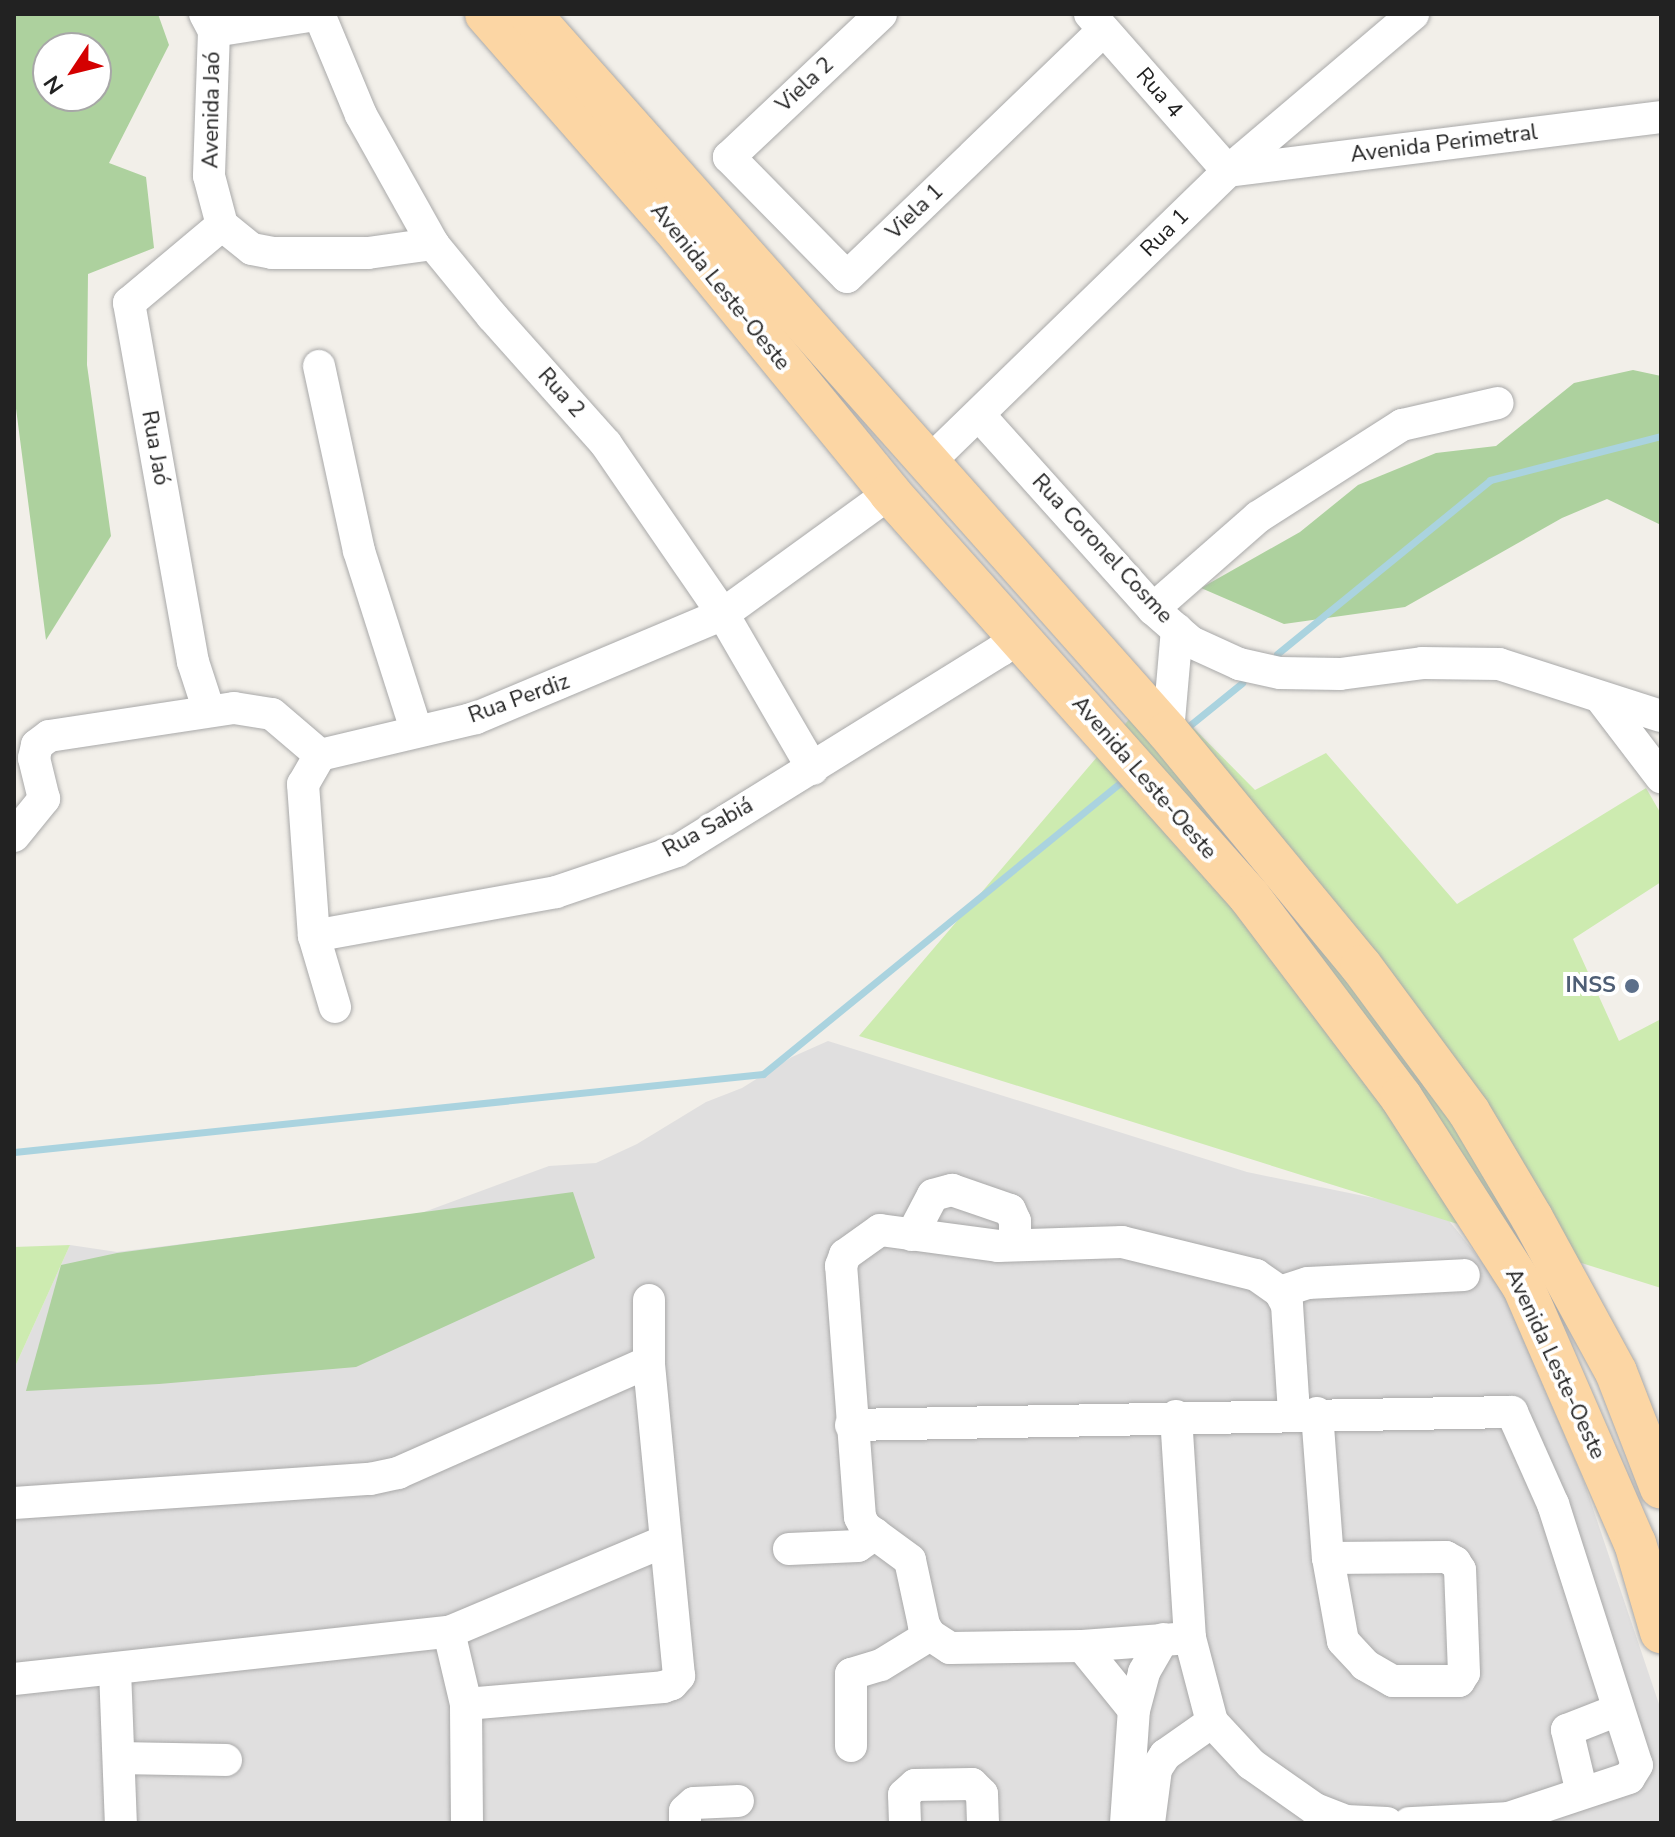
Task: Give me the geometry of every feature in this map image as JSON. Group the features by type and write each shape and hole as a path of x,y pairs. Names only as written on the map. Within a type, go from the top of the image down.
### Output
{"main road":[{"name":"Avenida Leste-Oeste","path":"486,14 671,225 890,493 1249,896 1401,1097 1523,1286 1635,1543 1661,1632"},
{"name":"Avenida Leste-Oeste","path":"530,14 1168,732 1361,966 1469,1112 1532,1218 1616,1372 1661,1488"},
{"path":"817,406 850,375"},
{"path":"1323,992 1340,987 1361,966"},
{"path":"1354,1034 1356,1017 1364,1009 1374,1005 1393,1011"}],"street":[{"path":"210,23 320,14"},
{"name":"Rua 2","path":"320,14 361,115 433,244 492,316 606,444 723,614 813,769"},
{"name":"Viela 2","path":"729,157 881,14"},
{"name":"Rua 1","path":"928,463 1228,171 1413,14"},
{"name":"Viela 1","path":"729,157 847,277 1097,22"},
{"name":"Rua 4","path":"1097,22 1228,171"},
{"name":"Avenida Jaó","path":"210,23 209,176 222,225"},
{"name":"Avenida Perimetral","path":"1228,171 1661,117"},
{"path":"222,225 252,249 272,253 368,253 433,244"},
{"name":"Rua Jaó","path":"209,711 193,662 129,303 222,225"},
{"path":"319,366 359,551 416,730"},
{"path":"1168,732 1165,619 1258,517 1402,425 1498,403"},
{"name":"Rua Coronel Cosme","path":"979,415 1165,619 1191,642 1239,664 1280,673 1340,674 1422,663 1499,664 1661,716"},
{"name":"Rua Perdiz","path":"320,755 476,718 723,614 890,493"},
{"name":"Rua Sabiá","path":"314,936 556,892 677,851 1001,650 1017,635"},
{"path":"1600,697 1661,777"},
{"path":"14,836 44,799 34,758 37,745 49,736 234,708 272,714 320,755 303,784 314,936 335,1007"},
{"path":"912,1235 933,1195 952,1190 1010,1210 1015,1221 1015,1245"},
{"path":"1176,1638 1082,1646 950,1648 930,1635 924,1625 910,1560 865,1527 860,1517 841,1266 845,1255 855,1244 880,1230 1015,1245 1122,1242 1256,1275 1280,1292 1287,1305 1338,1628 1343,1641 1365,1665 1393,1681 1459,1681 1464,1673 1460,1570 1455,1562 1446,1557 1328,1558"},
{"path":"1280,1292 1308,1283 1464,1275"},
{"path":"466,1704 672,1684 679,1676 649,1362 649,1300"},
{"path":"14,1503 355,1480 398,1473 649,1362"},
{"path":"851,1425 1507,1409 1517,1418 1543,1482 1636,1758 1634,1773 1629,1778 1509,1820 1409,1823"},
{"path":"1176,1416 1176,1638 1212,1722 1251,1764 1315,1809 1346,1821 1387,1823"},
{"path":"789,1549 858,1546 875,1534"},
{"path":"14,1679 449,1632 665,1541"},
{"path":"449,1632 466,1704 467,1823"},
{"path":"851,1746 851,1674 881,1665 930,1635"},
{"path":"1126,1823 1134,1710 1144,1672 1176,1638"},
{"path":"1082,1646 1134,1710"},
{"path":"115,1670 121,1823"},
{"path":"1582,1793 1567,1730 1618,1710"},
{"path":"1149,1823 1156,1769 1165,1755 1212,1722"},
{"path":"120,1758 226,1760"},
{"path":"905,1823 904,1795 915,1785 972,1784 982,1794 983,1823"},
{"path":"685,1823 685,1811 694,1803 738,1801"}],"shaded area":[{"path":"828,1041 1247,1172 1442,1212 1499,1283 1582,1476 1661,1710 1661,1823 14,1823 14,1369 70,1245 117,1252 416,1215 549,1166 596,1163 637,1144 706,1102 742,1088 792,1057"}],"green space":[{"path":"14,14 158,14 169,45 109,163 146,177 154,248 88,274 87,365 111,536 46,640 14,393"},
{"path":"1633,370 1661,376 1661,525 1607,499 1562,518 1405,607 1284,624 1201,588 1300,532 1358,485 1436,453 1496,446 1574,383"},
{"path":"1155,689 1255,790 1326,753 1457,904 1646,788 1661,814 1661,882 1573,939 1619,1041 1661,1019 1661,1288 859,1036"},
{"path":"573,1192 595,1258 356,1367 159,1384 26,1391 61,1265 117,1253"},
{"path":"70,1245 14,1369 14,1247"}],"waterway":[{"path":"1277,654 1490,480 1661,436"},
{"path":"1184,730 1242,683"},
{"path":"14,1152 763,1074 1126,778"}],"place":[{"name":"INSS","path":"1632,986"}]}
